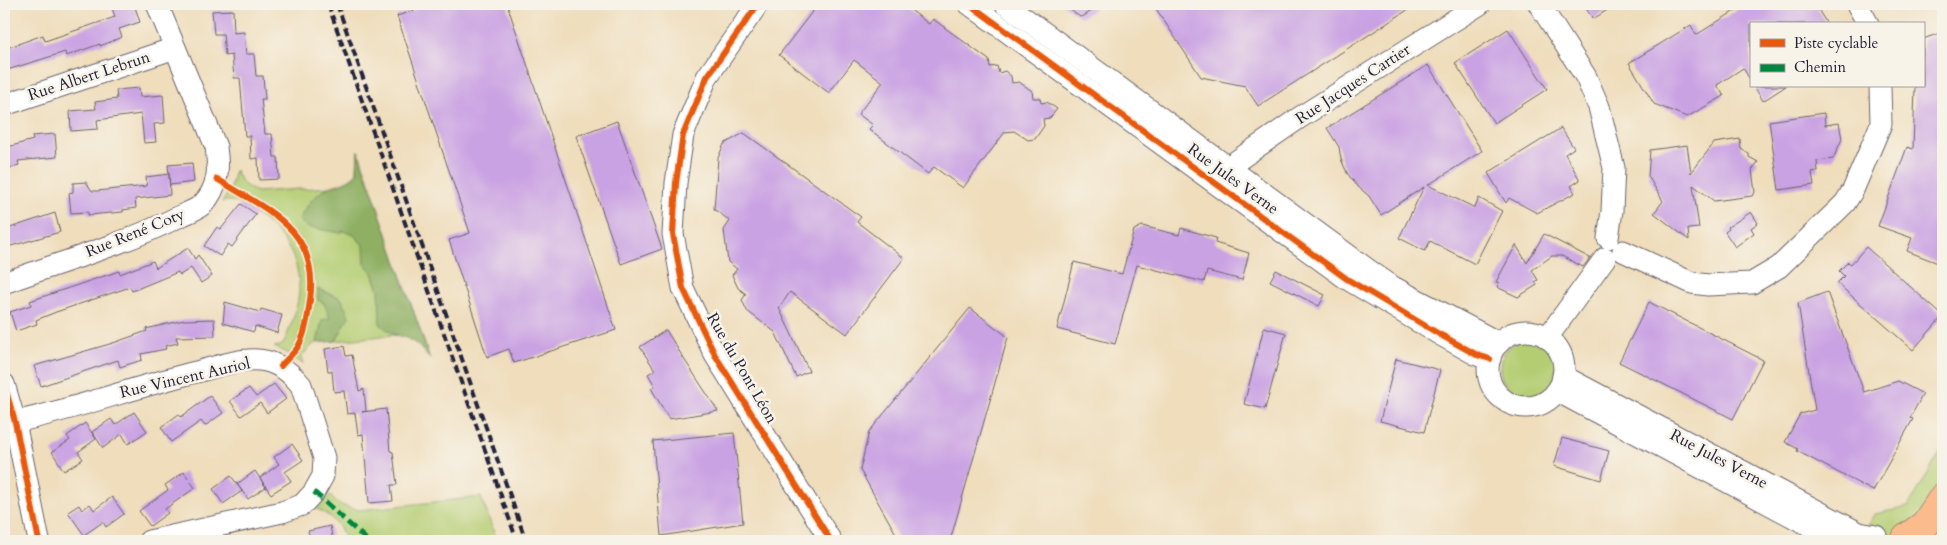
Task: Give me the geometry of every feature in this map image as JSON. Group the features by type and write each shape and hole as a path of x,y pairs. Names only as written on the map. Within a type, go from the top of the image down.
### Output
{"highway":[{"path":"1908,540 1925,524 1943,497"}],"street":[{"name":"Rue René Coty","path":"4,283 157,228 202,206 212,192 217,179 216,147 157,4"},
{"name":"Rue du Pont Léon","path":"758,4 707,77 683,135 676,184 673,234 683,288 715,355 830,541"},
{"name":"Rue Jules Verne","path":"969,4 1348,279 1476,355 1494,351"},
{"name":"Rue Jules Verne","path":"1005,4 1393,286 1494,351"},
{"name":"Rue Jacques Cartier","path":"1228,167 1299,118 1480,4"},
{"path":"1539,4 1586,77 1599,106 1614,168 1612,249 1547,338"},
{"path":"1857,4 1867,22"},
{"name":"Rue Albert Lebrun","path":"4,105 175,48"},
{"path":"1612,249 1692,283 1708,285 1752,283 1779,267 1845,204 1853,190 1881,124 1880,88"},
{"path":"1517,333 1537,333 1547,338 1561,354 1564,365 1560,384 1550,399 1537,406 1522,407 1512,405 1496,392 1490,382 1488,371 1494,351 1517,333"},
{"name":"Rue Vincent Auriol","path":"15,422 152,383 248,360 281,366 292,375 301,385 324,458 323,476 314,492 302,505 282,512 149,541"},
{"path":"4,384 15,422 39,541"},
{"name":"Rue Jules Verne","path":"1560,384 1859,533 1871,538 1886,533 1908,540"},
{"name":"Rue Jules Verne","path":"1560,384 1835,541"}],"green space":[{"path":"358,150 430,359 418,345 407,338 393,335 315,343 301,356 303,364 286,352 274,347 284,343 297,307 299,284 295,263 286,244 265,221 240,204 231,201 222,202 229,192 235,170 243,184 257,192 330,187 341,184 351,179 357,173"},
{"path":"358,150 430,359 418,345 407,338 393,334 380,324 379,290 373,273 365,264 364,246 354,235 343,231 341,233 307,227 299,220 305,209 317,195 327,188 348,180 357,173"},
{"path":"318,289 341,298 349,316 336,341 317,343 322,320 330,318 324,303 318,300"},
{"path":"1523,340 1533,340 1548,348 1554,357 1556,368 1554,379 1548,388 1533,396 1523,396 1512,391 1505,384 1500,373 1500,363 1505,352 1512,345"},
{"path":"1943,448 1943,541 1859,541 1875,514 1908,507"},
{"path":"330,495 339,504 360,510 481,497 497,541 345,541 344,535 335,522 317,509"}],"building":[{"path":"125,4 134,4 140,22 119,29 122,37 66,56 65,52 4,71 4,49 43,35 45,41 115,17 112,8"},
{"path":"413,4 507,4 616,330 514,363 509,349 487,357 449,240 470,233 397,16 415,10"},
{"path":"818,4 903,4 929,24 933,19 989,60 990,67 997,66 999,73 1005,71 1011,76 1012,83 1019,82 1032,91 1033,98 1040,98 1041,103 1047,102 1057,109 1050,118 1043,119 1044,126 1035,139 1028,140 1014,131 1005,132 963,188 934,167 928,174 869,129 873,125 858,114 883,82 854,60 829,93 779,55"},
{"path":"1062,4 1102,4 1080,17"},
{"path":"1153,4 1417,4 1258,106 1245,86 1201,77"},
{"path":"1583,4 1617,4 1593,19"},
{"path":"1746,4 1807,4 1810,9 1816,6 1826,22 1750,22 1750,79 1743,68 1717,85 1724,96 1687,117 1654,104 1629,63 1691,25 1696,35"},
{"path":"233,10 234,33 244,32 246,54 254,54 256,76 263,76 265,99 261,99 265,134 272,134 274,157 278,157 279,179 259,180 258,158 251,159 250,136 245,136 240,78 234,78 232,55 225,56 223,34 214,34 212,11"},
{"path":"1508,29 1547,89 1494,123 1455,63"},
{"path":"1943,32 1943,248 1938,263 1907,251 1912,238 1878,226 1907,147 1913,149 1915,88 1924,88 1924,39"},
{"path":"1428,65 1482,151 1428,185 1475,208 1479,198 1502,211 1475,264 1430,241 1425,251 1399,238 1424,187 1381,215 1369,196 1357,186 1347,173 1341,159 1339,147 1327,128"},
{"path":"139,88 140,97 163,95 165,123 154,124 156,142 144,143 141,114 97,120 98,129 71,131 70,111 96,109 95,102 117,99 116,90"},
{"path":"1755,88 1783,88 1763,101"},
{"path":"1824,113 1825,125 1839,123 1842,139 1833,159 1817,161 1818,171 1812,172 1814,185 1779,190 1769,121"},
{"path":"617,121 662,249 621,264 576,136"},
{"path":"1561,128 1574,148 1565,154 1580,180 1571,186 1575,193 1537,213 1509,198 1506,203 1488,173"},
{"path":"744,133 861,217 857,222 904,258 847,334 790,292 779,308 809,371 796,377 775,332 747,311 742,300 746,294 738,288 732,275 737,269 728,262 724,230 730,221 714,209 718,158 724,144"},
{"path":"55,134 57,157 18,161 19,165 4,170 4,148 33,140 32,136"},
{"path":"1740,139 1741,149 1758,162 1752,170 1755,192 1752,196 1714,201 1693,185 1699,228 1688,229 1689,240 1654,213 1663,201 1648,176 1650,150 1687,145 1691,173 1714,143"},
{"path":"192,163 194,182 170,185 168,165"},
{"path":"169,174 170,195 135,199 136,208 123,210 123,212 88,215 88,212 71,213 69,193 73,192 73,183 86,182 92,191 97,191 147,186 146,177"},
{"path":"241,204 256,214 232,247 228,244 220,256 204,246 217,227 221,229"},
{"path":"1751,212 1758,223 1751,228 1754,233 1735,247 1725,232 1729,229 1728,227"},
{"path":"55,213 60,232 4,248 4,230"},
{"path":"1142,226 1179,235 1181,228 1216,238 1215,243 1249,253 1242,280 1207,271 1204,282 1137,265 1115,344 1057,329 1074,262 1122,274 1134,230"},
{"path":"1544,234 1590,258 1583,267 1562,256 1552,256 1532,270 1538,280 1535,282 1537,285 1518,297 1497,287 1499,283 1496,282 1516,245 1527,263"},
{"path":"1866,247 1943,316 1913,350 1837,283 1844,276 1839,271 1848,262 1851,264"},
{"path":"188,248 195,259 198,255 212,276 201,283 191,268 180,275 178,272 132,291 130,287 56,312 36,320 37,324 16,331 10,312 31,305 30,301 119,271 120,274 153,261 156,268"},
{"path":"1276,270 1325,295 1319,306 1270,281"},
{"path":"1827,292 1864,392 1898,381 1923,394 1910,418 1913,419 1873,491 1797,451 1798,449 1785,442 1800,414 1815,410 1798,303"},
{"path":"225,302 260,312 261,309 282,315 277,333 255,326 254,332 223,323"},
{"path":"1649,302 1763,360 1733,419 1619,362"},
{"path":"970,308 1008,337 950,541 900,541 860,470 869,432"},
{"path":"214,319 215,336 176,337 178,343 165,346 166,349 141,354 142,360 120,367 118,360 41,386 34,366 113,343 147,331 146,329 184,320"},
{"path":"1264,327 1286,333 1265,409 1244,404"},
{"path":"666,330 718,411 669,419 651,388 655,386 648,374 655,370 640,347"},
{"path":"344,346 346,356 352,355 359,391 364,389 366,411 362,412 386,409 390,451 393,452 397,485 391,485 393,501 369,503 363,434 358,435 355,413 347,414 344,391 334,392 332,371 328,371 325,349"},
{"path":"1396,359 1440,370 1424,432 1380,421"},
{"path":"274,384 286,399 267,413 260,403 241,416 230,401 249,388 256,397"},
{"path":"210,396 223,413 205,426 201,421 171,442 161,427 179,414 181,417"},
{"path":"134,412 147,431 128,444 122,434 103,448 92,432 111,419 115,425"},
{"path":"85,423 96,439 78,452 83,459 64,471 52,452 70,440 67,436"},
{"path":"734,433 743,523 661,536 653,441"},
{"path":"1562,438 1609,451 1601,480 1554,466"},
{"path":"292,444 303,460 285,472 291,481 271,494 260,478 279,464 274,457"},
{"path":"255,471 266,487 248,499 237,484"},
{"path":"184,472 195,488 165,509 168,513 150,526 139,511 168,490 165,485"},
{"path":"231,476 242,491 223,504 213,489"},
{"path":"112,497 124,514 106,527 103,522 84,535 68,512 79,505 82,510 90,504 94,510"},
{"path":"330,526 333,541 311,541 308,531"}],"railway":[{"path":"328,4 517,541"},
{"path":"337,4 526,541"}],"marked path":[{"path":"314,492 368,541"}],"cycle path":[{"path":"758,4 707,77 683,135 676,183 673,234 683,288 715,355 831,541"},
{"path":"969,4 1347,279 1439,334 1477,355 1490,359"},
{"path":"217,179 272,213 287,225 299,239 307,256 311,276 310,300 305,329 297,348 281,366"},
{"path":"4,384 15,422 39,541"}]}
